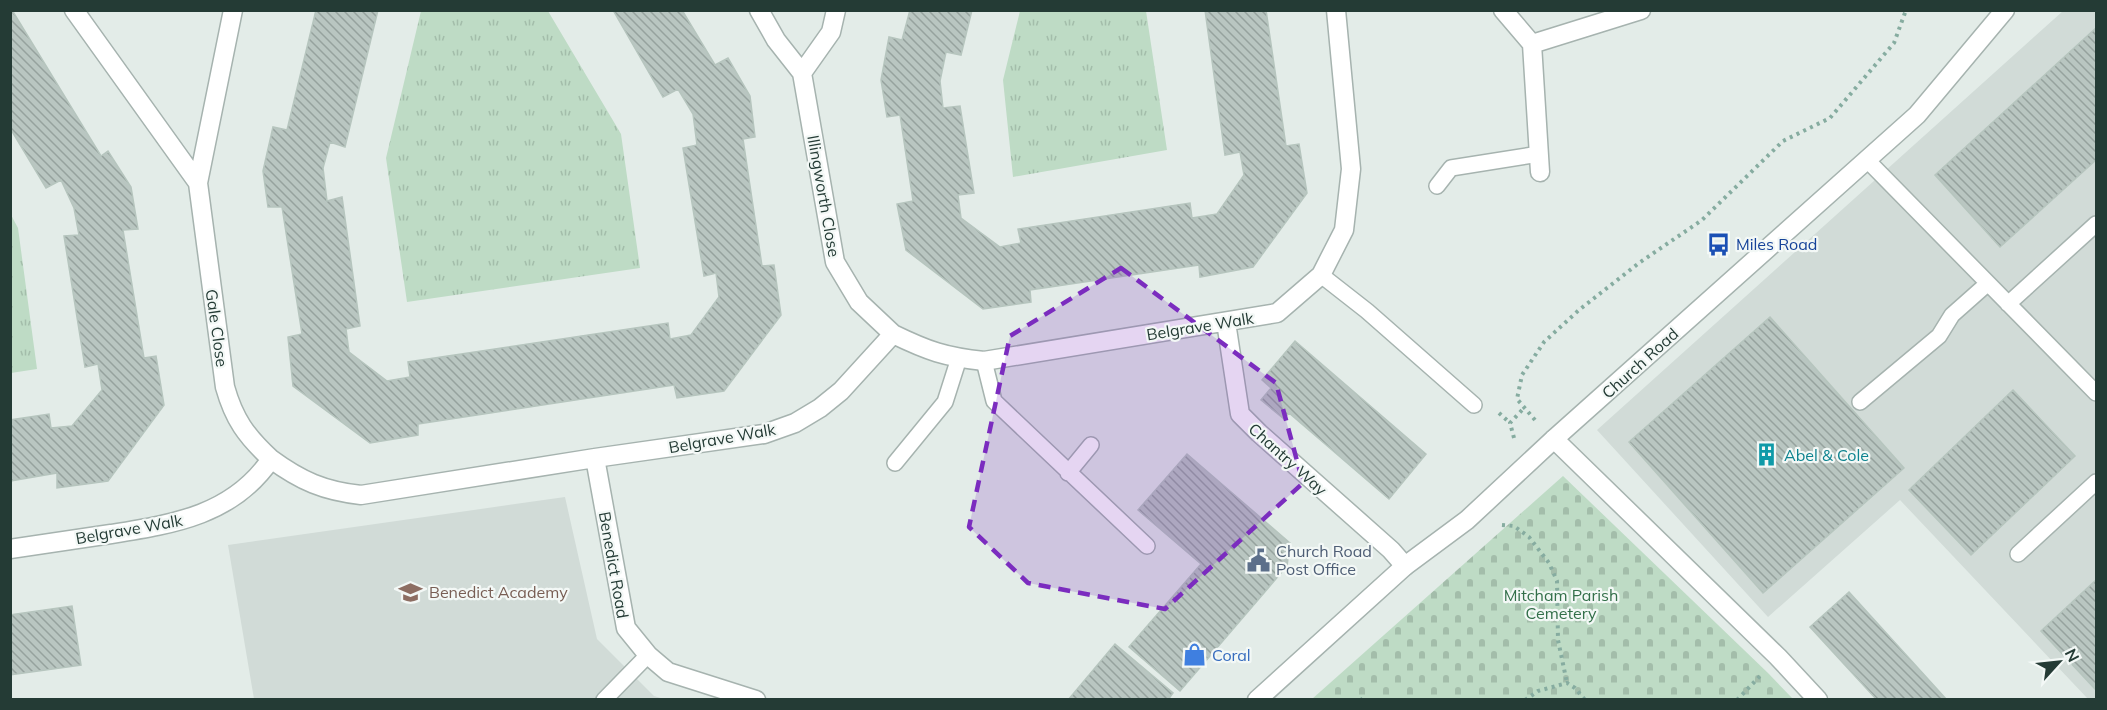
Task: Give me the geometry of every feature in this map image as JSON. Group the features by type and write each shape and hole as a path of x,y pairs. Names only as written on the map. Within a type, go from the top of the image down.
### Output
{"street":[{"name":"Gale Close","path":"74,10 198,183"},
{"name":"Gale Close","path":"233,10 198,183 225,387 231,407 240,424 252,441 271,459"},
{"name":"Illingworth Close","path":"759,10 776,40 802,73 835,262 859,302 893,334"},
{"path":"802,73 831,32 836,10"},
{"name":"Belgrave Walk","path":"10,549 167,525 201,514 247,488 271,459 296,477 314,485 334,492 361,495 764,434 795,423 842,391 893,334 926,351 984,361 1277,313 1321,275 1344,230 1351,169 1336,10"},
{"path":"1503,10 1532,44 1540,163"},
{"path":"1532,44 1641,10"},
{"name":"Church Road","path":"1257,699 1405,566 1467,520 1554,439 1917,115 2003,11"},
{"name":"Chantry Way","path":"1227,322 1239,414 1391,550 1405,566"},
{"path":"1554,439 1778,657 1818,699"},
{"name":"Benedict Road","path":"595,458 626,628 648,655 668,672 756,699"}],"lane":[{"path":"1867,160 2097,393"},
{"path":"1437,186 1451,168 1540,163"},
{"path":"2008,304 2097,224"},
{"path":"1321,275 1367,311 1474,405"},
{"path":"1860,402 1939,336 1953,315 1987,284"},
{"path":"895,463 945,402 959,358"},
{"path":"984,361 994,401 1147,546"},
{"path":"1068,473 1091,445"},
{"path":"2018,554 2097,482"},
{"path":"604,699 648,655"}],"path":[{"path":"1506,446 1514,439 1510,423 1524,408 1517,399 1522,375 1544,342 1579,310 1640,263 1702,220 1783,141 1830,118 1894,43 1906,10"},
{"path":"1499,525 1514,526 1529,537 1549,563 1557,581 1558,640 1567,683 1585,699"},
{"path":"1525,699 1538,691 1567,683"}],"highlighted area":[{"path":"1121,268 1276,383 1303,483 1165,609 1028,583 969,527 1010,336"}],"shaded area":[{"path":"2063,11 2096,11 2096,699 2088,699 1900,500 1768,617 1597,430"},
{"name":"Benedict Academy","path":"565,497 597,639 654,696 664,699 254,699 228,545"}],"green space":[{"path":"421,11 548,11 621,134 640,268 407,302 386,158"},
{"path":"1020,11 1146,11 1167,150 1013,177 1003,80"},
{"path":"11,215 18,228 37,369 11,373"},
{"name":"Mitcham Parish Cemetery","path":"1563,476 1793,699 1312,699"}],"building":[{"path":"10,10 101,156 108,151 131,187 138,229 123,230 144,358 156,356 164,405 108,481 57,488 57,473 10,481 10,420 49,414 51,428 72,426 102,390 98,364 85,367 64,236 79,235 74,208 61,180 46,188 10,128"},
{"path":"316,10 378,10 345,147 330,142 323,168 327,201 342,197 360,326 346,329 349,352 387,381 410,377 408,362 668,323 670,339 691,335 719,297 716,273 704,276 683,148 697,145 693,114 678,89 663,97 613,10 682,10 715,65 728,58 750,96 755,137 743,139 762,266 774,265 781,315 724,391 677,398 674,385 418,424 418,435 370,443 293,386 288,337 302,334 282,207 268,207 263,171 273,127 287,130"},
{"path":"910,10 972,10 961,55 946,52 940,81 943,108 960,106 974,193 958,195 961,218 1000,247 1021,243 1018,229 1190,203 1192,218 1217,214 1244,175 1240,152 1225,155 1205,10 1266,10 1286,146 1299,144 1307,193 1253,267 1200,277 1199,265 1030,290 1031,302 983,309 906,250 897,204 913,201 900,115 887,117 881,80 889,37 902,40"},
{"path":"2096,28 2096,160 2000,247 1935,175"},
{"name":"Abel & Cole","path":"1770,317 1904,468 1763,593 1629,442"},
{"path":"1295,341 1426,454 1389,499 1289,413 1284,419 1261,400 1271,388 1262,380"},
{"path":"2013,390 2075,456 1971,555 1909,490"},
{"path":"1187,454 1290,543 1287,566 1180,691 1129,647 1201,564 1138,510"},
{"path":"2096,580 2096,690 2041,631"},
{"path":"1849,592 1947,700 1877,700 1810,627"},
{"path":"72,606 81,665 10,675 10,615"},
{"path":"1115,644 1173,693 1168,700 1068,700"}],"place":[{"name":"Miles Road","path":"1718,244"},
{"name":"Abel & Cole","path":"1766,455"},
{"name":"Church Road Post Office","path":"1258,560"},
{"name":"Benedict Academy","path":"411,592"},
{"name":"Coral","path":"1194,655"}]}
